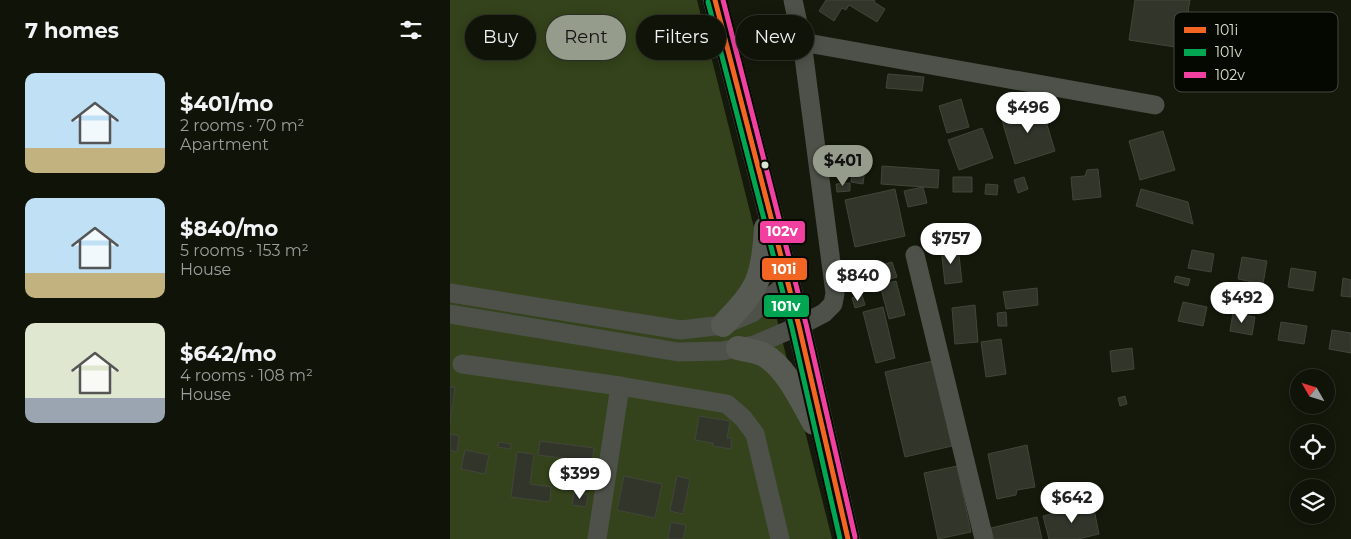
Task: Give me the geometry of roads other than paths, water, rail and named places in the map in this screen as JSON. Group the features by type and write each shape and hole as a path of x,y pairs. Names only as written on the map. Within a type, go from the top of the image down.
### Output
{"main road":[{"path":"716,0 799,326 848,539"},
{"path":"723,325 746,301 756,285 764,262 768,208"},
{"path":"738,348 762,354 772,360 781,370 826,442"}],"street":[{"path":"793,0 796,15"},
{"path":"814,44 1155,105"},
{"path":"450,314 678,352 722,351 754,345 824,313 833,304 835,293 804,60"},
{"path":"915,256 984,539"},
{"path":"450,293 681,330 723,325 752,313 787,283"},
{"path":"462,364 620,386 726,404 743,418 755,434 780,539"},
{"path":"598,539 620,386"}]}
